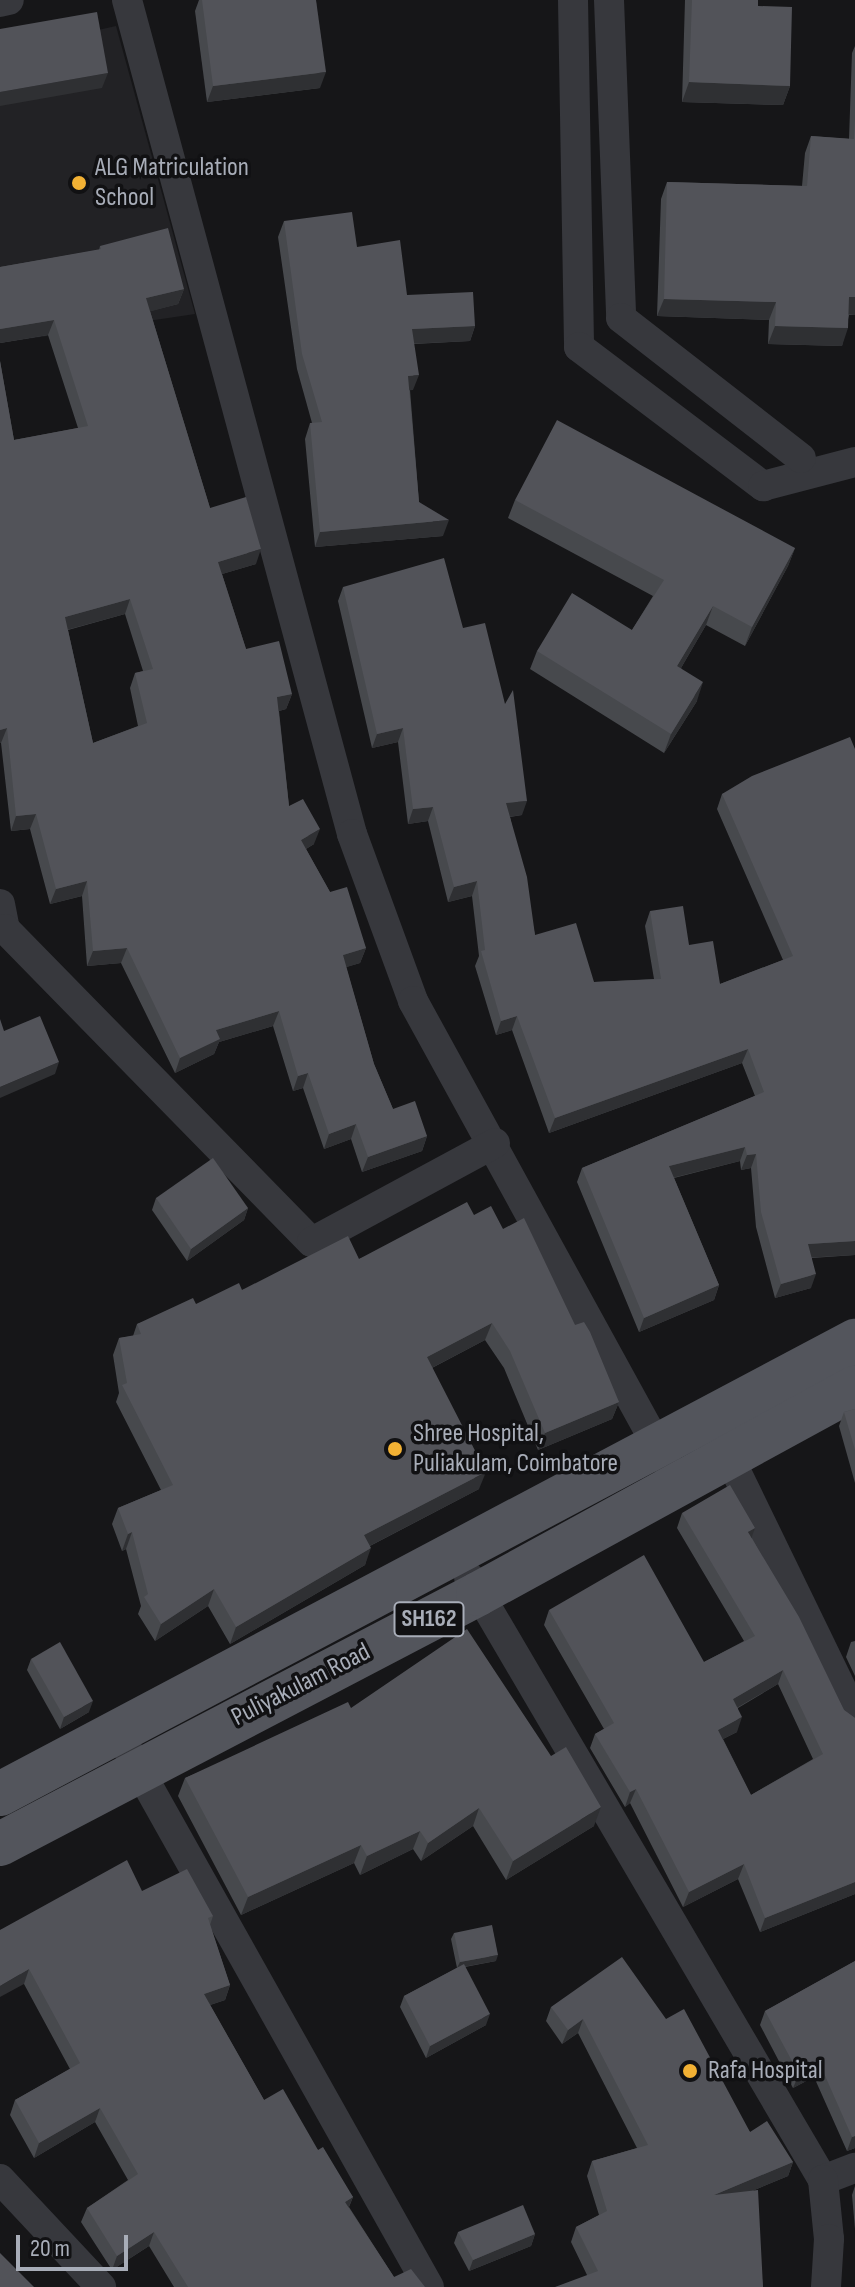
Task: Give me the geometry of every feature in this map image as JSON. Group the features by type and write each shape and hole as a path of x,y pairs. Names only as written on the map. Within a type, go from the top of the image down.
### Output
{"main road":[{"name":"Puliyakulam Road","path":"0,1794 128,1752 478,1594 855,1341"},
{"name":"Puliyakulam Road","path":"0,1844 128,1752 456,1553 668,1465 728,1455 855,1388"}],"street":[{"path":"0,2 9,0"},
{"path":"127,0 352,834 413,1001 495,1143 668,1465"},
{"path":"573,0 579,347 763,486 855,462"},
{"path":"609,0 621,318 801,458"},
{"path":"0,904 5,929 312,1242 495,1143"},
{"path":"728,1455 855,1717"},
{"path":"456,1553 823,2180 829,2239 826,2287"},
{"path":"128,1752 429,2287"},
{"path":"823,2180 855,2168"},
{"path":"0,2179 101,2287"}],"shaded area":[{"name":"ALG Matriculation School","path":"116,26 195,314 0,343 0,52"}],"building":[{"path":"202,0 316,0 326,72 213,86"},
{"path":"692,0 758,0 758,6 792,7 790,86 689,82"},
{"path":"97,12 108,73 0,92 0,29"},
{"path":"855,119 855,297 849,297 848,328 775,326 776,302 664,299 667,182 807,186 811,136 854,139"},
{"path":"352,212 357,247 400,240 407,295 473,292 475,326 412,329 419,375 408,376 419,502 449,520 320,532 310,423 322,422 302,354 284,221"},
{"path":"168,228 184,289 146,298 210,508 246,497 261,549 218,562 246,649 279,641 292,694 277,697 289,806 303,799 320,829 301,840 330,892 347,887 366,948 343,955 374,1064 393,1109 415,1101 427,1136 368,1157 356,1124 329,1134 308,1073 298,1076 279,1011 216,1030 220,1039 180,1058 127,948 93,951 87,881 56,889 36,814 16,816 7,728 0,730 0,361 14,440 88,426 54,320 0,329 0,267 101,249 100,246","holes":["130,599 153,669 135,673 147,723 93,743 65,617"]},
{"path":"557,420 795,548 752,627 713,606 677,666 703,682 671,734 537,651 572,593 632,630 664,580 515,500"},
{"path":"444,558 463,628 485,623 505,704 513,690 527,801 506,803 527,877 535,935 576,923 594,982 661,979 650,911 683,906 689,945 713,941 720,984 793,956 722,794 752,776 850,737 855,749 855,1241 808,1244 816,1274 781,1284 761,1212 756,1154 747,1155 745,1147 669,1166 719,1285 644,1318 582,1168 764,1092 748,1049 555,1118 517,1016 501,1021 481,951 485,950 477,881 454,887 433,807 413,809 403,728 377,734 343,587"},
{"path":"40,1016 59,1062 0,1087 0,1019 4,1031"},
{"path":"213,1158 248,1208 191,1249 156,1198"},
{"path":"467,1202 474,1215 491,1206 503,1229 524,1218 575,1325 584,1322 590,1332 619,1402 545,1433 510,1351 492,1323 427,1357 486,1472 364,1535 371,1548 236,1627 214,1589 161,1624 144,1597 148,1594 132,1532 128,1534 118,1508 173,1485 122,1385 127,1383 119,1338 141,1334 137,1324 193,1298 196,1304 239,1283 242,1290 348,1236 359,1259"},
{"path":"855,1409 855,1450 844,1412"},
{"path":"730,1485 755,1528 748,1532 799,1617 844,1710 855,1718 855,1882 765,1918 744,1864 689,1892 636,1789 630,1792 595,1734 614,1723 549,1610 644,1555 704,1662 755,1636 682,1513","holes":["783,1670 823,1754 751,1795 718,1730 742,1717 733,1699"]},
{"path":"467,1629 551,1756 566,1747 601,1807 513,1861 479,1808 428,1843 420,1831 367,1856 361,1845 248,1897 185,1778 348,1702 351,1708"},
{"path":"60,1642 93,1701 64,1717 31,1659"},
{"path":"127,1860 142,1891 187,1869 213,1916 208,1918 230,1985 204,1994 264,2100 283,2089 318,2150 323,2147 353,2197 345,2202 394,2277 411,2269 425,2287 188,2287 154,2232 117,2256 87,2208 138,2174 100,2108 39,2143 15,2100 80,2063 29,1969 0,1986 0,1930"},
{"path":"492,1925 498,1955 460,1962 454,1933"},
{"path":"622,1957 666,2019 684,2009 750,2132 767,2121 793,2162 714,2195 758,2190 763,2287 555,2287 598,2271 576,2227 607,2211 592,2161 648,2145 583,2019 568,2030 551,2007"},
{"path":"855,1961 855,2136 852,2137 819,2062 799,2074 765,2011"},
{"path":"464,1964 490,2014 430,2046 404,1996"},
{"path":"523,2205 535,2234 473,2260 458,2232"},
{"path":"0,2253 34,2287 0,2287"}],"place":[{"name":"ALG Matriculation School","path":"79,183"},
{"name":"Shree Hospital, Puliakulam, Coimbatore","path":"395,1449"},
{"name":"Rafa Hospital","path":"690,2071"}]}
